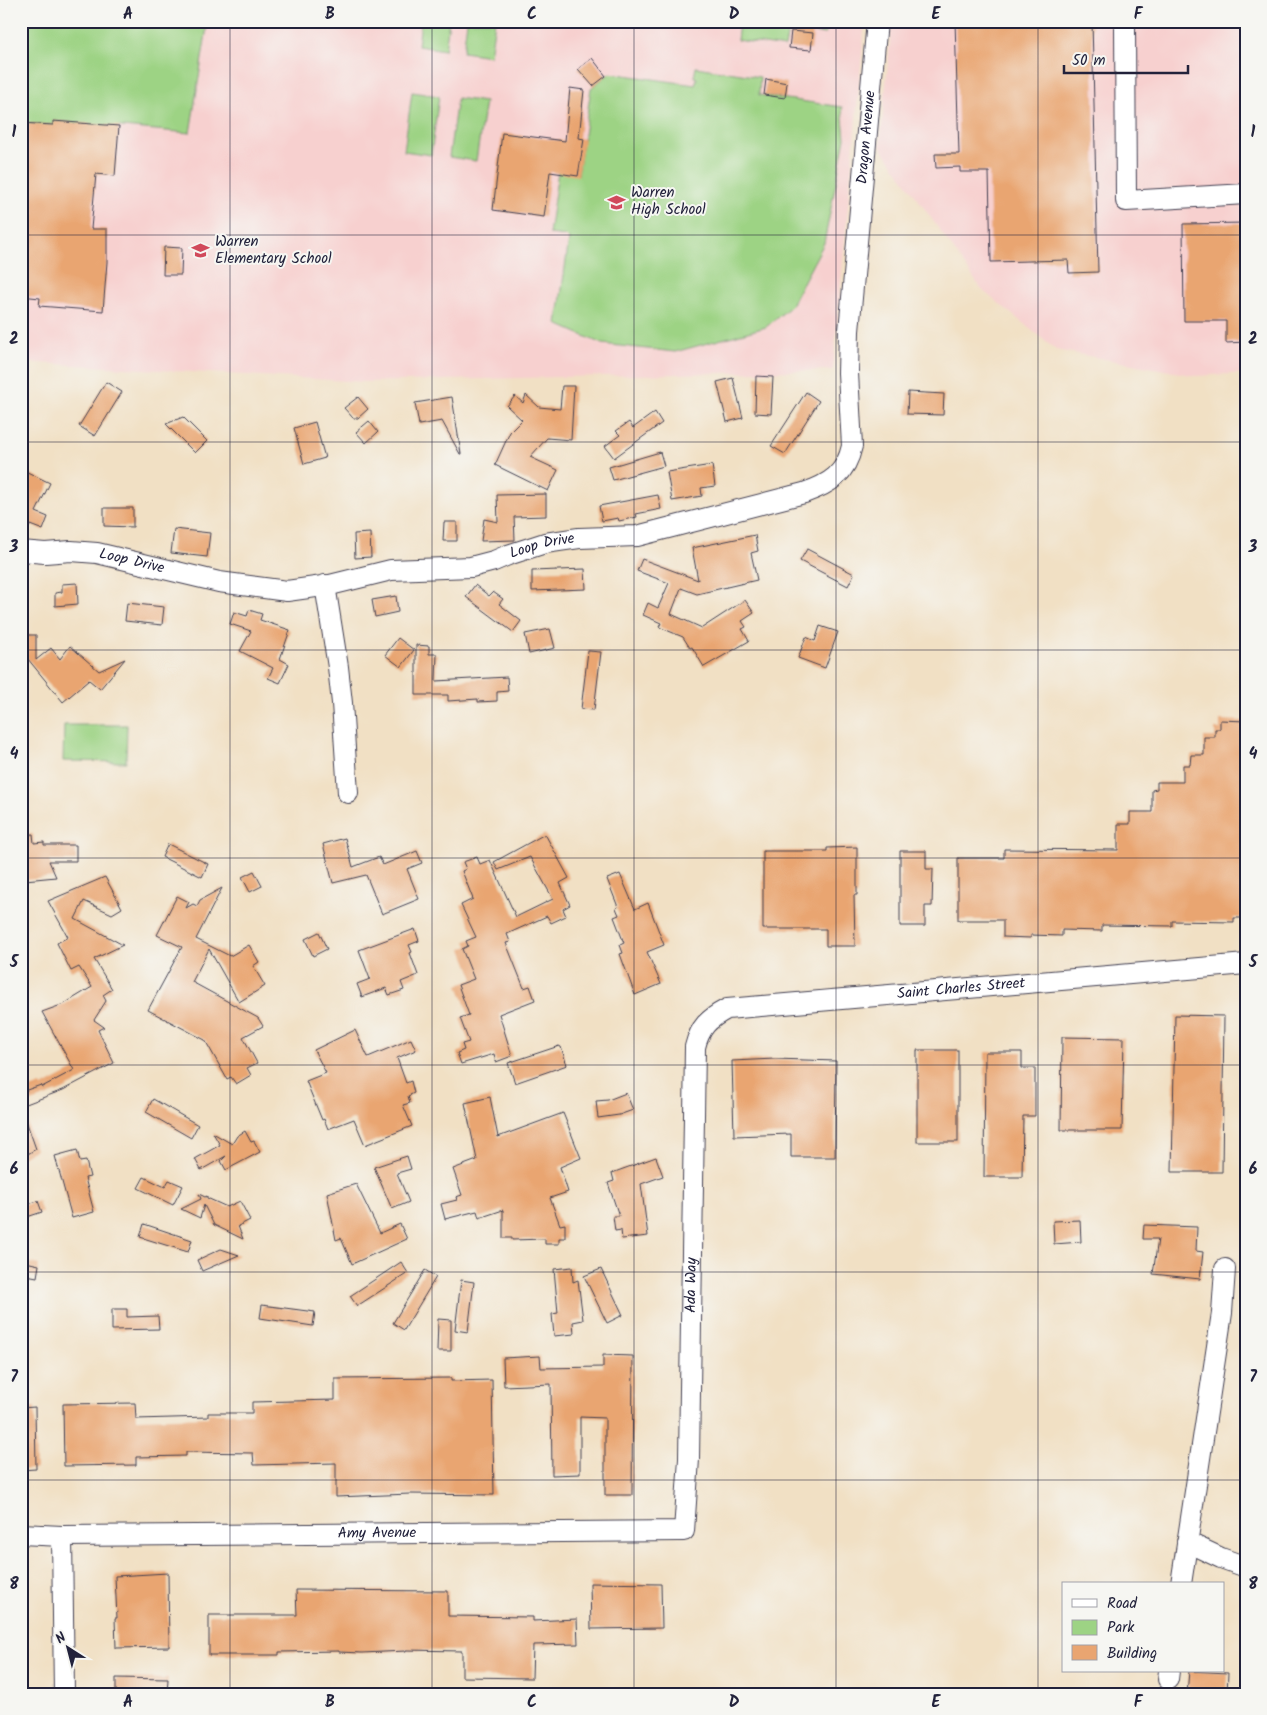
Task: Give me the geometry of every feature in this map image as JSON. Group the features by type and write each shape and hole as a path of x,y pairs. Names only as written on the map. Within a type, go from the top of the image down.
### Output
{"street":[{"name":"Dragon Avenue","path":"856,254 877,21"},
{"path":"1125,21 1126,201 1246,194"},
{"name":"Loop Drive","path":"21,551 97,553 219,582 287,591 325,585 391,570 471,567 545,543 571,538 638,536 804,493 827,483 837,476 845,466 852,446 848,353 850,308 856,254"},
{"path":"325,585 342,703 348,793"},
{"name":"Saint Charles Street","path":"695,1047 699,1032 708,1022 727,1009 1246,964"},
{"name":"Ada Way","path":"685,1524 689,1450 695,1047"},
{"path":"1181,1582 1222,1313 1225,1269"},
{"name":"Amy Avenue","path":"62,1536 684,1531 685,1524"},
{"path":"21,1534 62,1536 64,1694"},
{"path":"1187,1542 1246,1567"}],"shaded area":[{"name":"Warren High School","path":"21,21 865,21 833,370 364,382 21,362"},
{"path":"892,21 1246,21 1246,373 1196,376 1056,350 982,290 880,146"}],"green space":[{"path":"21,21 208,21 190,133 54,121 53,125 21,123"},
{"path":"421,21 449,21 445,50 418,46"},
{"path":"467,21 495,21 490,56 463,52"},
{"path":"726,21 830,21 825,34 788,30 785,47 737,40 739,23"},
{"path":"696,67 760,77 759,95 842,107 845,138 824,243 790,307 766,327 675,352 602,344 557,324 569,239 566,236 549,234 558,171 578,175 591,88 610,73 695,85 697,78 694,77"},
{"path":"412,92 439,96 431,155 404,151"},
{"path":"457,98 485,102 476,161 449,157"},
{"path":"64,725 127,725 126,762 63,761"}],"building":[{"path":"955,21 1092,21 1098,272 1069,273 1068,260 991,262 989,172 960,172 960,167 936,168 935,154 959,154"},
{"path":"791,31 813,33 811,50 789,48"},
{"path":"592,58 606,76 593,86 578,69"},
{"path":"766,79 787,83 785,98 764,95"},
{"path":"570,88 584,90 579,138 584,139 578,176 550,172 544,217 493,210 502,133 565,141"},
{"path":"53,121 119,126 115,176 96,174 91,229 107,229 107,262 103,311 39,306 40,298 21,296 21,123 53,125"},
{"path":"1246,223 1246,342 1226,343 1226,321 1184,321 1183,224"},
{"path":"164,247 182,248 181,275 163,275"},
{"path":"756,376 773,377 771,414 755,413"},
{"path":"733,378 743,418 727,422 717,382"},
{"path":"106,382 122,392 95,436 79,426"},
{"path":"562,386 574,386 571,440 547,438 530,457 558,470 548,491 495,465 510,432 522,420 507,406 515,396 523,403 526,395 539,407 560,409"},
{"path":"806,392 819,401 785,454 771,446"},
{"path":"908,392 944,394 943,415 907,414"},
{"path":"358,397 368,409 358,418 353,418 344,408"},
{"path":"452,397 461,454 442,421 419,425 415,403"},
{"path":"655,412 662,423 614,458 605,446 620,435 616,431 629,422 633,428"},
{"path":"183,417 207,441 195,453 166,424"},
{"path":"369,421 378,432 366,443 356,432"},
{"path":"315,422 325,458 304,464 294,428"},
{"path":"660,452 664,466 613,480 609,467"},
{"path":"712,465 715,486 701,488 702,496 672,501 667,472"},
{"path":"21,469 50,483 36,512 48,517 43,530 30,525 23,539 21,539"},
{"path":"546,494 546,516 514,517 515,540 481,541 484,519 498,522 497,495"},
{"path":"658,495 661,509 636,514 637,517 619,521 618,518 602,521 599,506"},
{"path":"104,508 133,508 133,527 104,526"},
{"path":"444,522 457,522 457,541 443,541"},
{"path":"174,529 210,533 207,557 171,553"},
{"path":"370,533 371,557 355,558 354,534"},
{"path":"755,535 758,551 751,553 757,580 697,594 681,588 671,614 702,628 745,600 754,613 742,621 746,627 742,629 749,641 704,667 692,647 690,648 683,637 659,627 661,623 643,615 648,603 658,608 669,583 637,571 642,559 698,580 692,548"},
{"path":"807,549 854,574 848,586 800,561"},
{"path":"585,569 586,589 532,591 532,571"},
{"path":"77,583 78,604 55,606 55,593 62,592 62,584"},
{"path":"475,585 489,596 493,592 503,599 499,604 521,621 513,632 466,597"},
{"path":"396,596 398,612 375,617 372,600"},
{"path":"127,603 164,607 162,625 125,621"},
{"path":"249,610 262,614 260,620 290,630 280,659 289,664 280,683 268,678 273,668 240,651 251,631 230,624 234,612 247,616"},
{"path":"820,626 838,632 825,668 798,658 806,637 815,641"},
{"path":"550,629 555,648 529,654 525,634"},
{"path":"23,635 36,635 36,660 51,648 60,659 70,646 99,671 125,659 100,689 89,680 63,702 23,653"},
{"path":"398,638 414,650 401,667 385,655"},
{"path":"416,645 429,646 429,654 437,654 436,681 507,677 508,691 497,692 497,701 478,702 478,699 448,701 448,695 416,695"},
{"path":"588,651 601,652 594,710 581,709"},
{"path":"1220,720 1246,721 1246,918 1234,918 1234,922 1172,921 1172,926 1102,925 1102,931 1062,930 1062,936 1031,935 1031,938 1003,937 1003,920 958,920 958,858 1004,858 1004,849 1118,850 1118,824 1130,824 1130,812 1152,812 1152,790 1157,789 1157,782 1183,782 1183,765 1190,765 1191,755 1204,755 1204,737 1215,737 1215,729 1220,729"},
{"path":"33,834 34,843 44,842 44,845 76,845 76,861 49,861 56,877 25,880 21,835"},
{"path":"545,834 569,878 560,883 570,905 563,909 566,916 551,923 547,916 507,934 510,942 506,943 524,988 530,986 535,1000 499,1014 512,1056 496,1062 494,1054 461,1064 457,1053 464,1050 462,1044 469,1042 460,1018 469,1015 458,985 474,979 462,949 468,946 466,941 476,937 461,905 473,899 462,871 466,869 463,862 477,857 480,864 490,860 516,917 553,899 530,857 498,870 494,862"},
{"path":"345,838 353,867 379,857 383,865 417,851 422,863 407,869 419,899 382,914 366,875 333,883 323,844"},
{"path":"168,844 208,864 202,877 162,857"},
{"path":"857,847 857,895 854,895 855,946 826,946 826,929 763,929 763,851 827,851 827,848"},
{"path":"900,851 926,851 926,869 933,869 932,906 925,906 925,926 900,926"},
{"path":"254,871 262,886 250,892 242,877"},
{"path":"620,874 635,909 648,903 664,945 647,952 661,984 635,995 620,954 623,953 620,945 624,943 614,917 619,915 616,908 618,907 607,879"},
{"path":"105,877 122,908 112,914 84,901 75,919 123,945 94,959 112,989 103,995 106,1001 94,1020 104,1027 98,1030 114,1063 63,1090 21,1106 21,1092 41,1085 42,1087 74,1070 42,1012 64,1004 92,987 79,967 71,971 57,943 68,937 48,901"},
{"path":"222,888 196,939 230,956 249,945 259,962 253,966 265,986 239,1002 209,949 192,982 258,1018 263,1026 243,1037 257,1063 247,1068 251,1075 236,1084 231,1077 227,1079 205,1040 148,1010 182,947 157,935 177,896 189,902 186,908 193,904 197,906 200,900"},
{"path":"415,929 419,941 409,945 418,975 401,982 404,990 389,995 386,988 362,997 357,984 370,979 359,950"},
{"path":"319,932 327,949 313,956 305,939"},
{"path":"1175,1015 1224,1016 1222,1172 1172,1172"},
{"path":"355,1030 368,1057 411,1039 416,1050 397,1058 406,1083 411,1081 414,1093 408,1096 410,1103 403,1105 412,1126 365,1145 354,1119 328,1129 324,1119 322,1120 306,1081 326,1073 314,1050"},
{"path":"1062,1037 1124,1038 1122,1130 1061,1130"},
{"path":"559,1046 567,1065 515,1083 508,1063"},
{"path":"917,1050 958,1050 958,1142 917,1142"},
{"path":"985,1052 1022,1052 1022,1068 1035,1068 1035,1116 1023,1116 1022,1177 984,1177"},
{"path":"775,1059 836,1061 835,1157 791,1157 791,1134 734,1136 732,1061"},
{"path":"626,1093 633,1110 619,1115 598,1118 596,1101 608,1100"},
{"path":"490,1097 498,1137 563,1113 581,1158 560,1167 568,1192 550,1198 560,1225 565,1224 565,1238 559,1238 559,1244 545,1244 545,1239 512,1240 512,1238 503,1238 503,1210 479,1218 477,1211 445,1219 441,1204 457,1200 456,1197 462,1195 453,1169 477,1160 465,1103"},
{"path":"153,1099 198,1125 191,1138 146,1112"},
{"path":"21,1112 23,1112 36,1149 21,1158"},
{"path":"245,1131 251,1142 254,1141 260,1152 226,1170 221,1161 226,1156 201,1170 195,1159 220,1145 213,1133 232,1144 237,1136"},
{"path":"77,1150 80,1162 86,1161 90,1177 85,1178 94,1212 72,1218 55,1156"},
{"path":"407,1156 411,1169 397,1173 409,1202 392,1209 374,1167"},
{"path":"656,1157 663,1176 641,1184 648,1236 622,1239 621,1230 615,1231 613,1216 619,1216 608,1183 614,1181 612,1173"},
{"path":"144,1177 165,1187 169,1180 183,1186 173,1205 138,1188"},
{"path":"356,1184 380,1233 400,1224 407,1239 352,1264 341,1238 336,1240 327,1193"},
{"path":"199,1194 207,1196 207,1198 227,1207 240,1201 250,1220 238,1226 243,1239 214,1225 204,1205 200,1218 181,1209 201,1199"},
{"path":"38,1201 42,1212 21,1219 21,1206"},
{"path":"1080,1220 1081,1242 1054,1244 1053,1221"},
{"path":"144,1224 192,1240 188,1252 140,1237"},
{"path":"1144,1225 1197,1227 1196,1251 1203,1252 1200,1279 1153,1274 1158,1239 1143,1239"},
{"path":"221,1249 239,1255 202,1271 197,1260"},
{"path":"21,1261 39,1265 37,1277 21,1274"},
{"path":"401,1262 408,1273 357,1306 350,1296"},
{"path":"572,1267 573,1282 578,1280 583,1320 573,1322 574,1334 554,1336 552,1314 558,1313 554,1269"},
{"path":"601,1269 623,1315 607,1323 584,1276"},
{"path":"425,1270 436,1277 404,1330 393,1323"},
{"path":"461,1280 474,1282 468,1332 455,1330"},
{"path":"262,1305 315,1312 313,1326 260,1318"},
{"path":"112,1309 127,1309 127,1317 158,1316 159,1329 112,1330"},
{"path":"438,1319 451,1320 451,1351 437,1351"},
{"path":"603,1355 633,1356 632,1495 605,1495 605,1418 580,1417 580,1474 552,1475 551,1384 504,1386 503,1358 540,1356 541,1368 603,1367"},
{"path":"451,1378 451,1381 492,1380 494,1495 410,1494 336,1497 336,1463 254,1465 253,1453 186,1452 186,1456 136,1457 136,1465 64,1466 63,1404 135,1403 136,1419 208,1417 208,1413 252,1413 252,1402 335,1400 335,1379"},
{"path":"35,1407 36,1469 21,1470 21,1408"},
{"path":"168,1573 169,1647 116,1648 115,1576"},
{"path":"590,1583 661,1584 662,1628 591,1629"},
{"path":"296,1590 448,1591 448,1616 533,1617 533,1621 577,1619 578,1644 533,1645 532,1678 462,1677 462,1651 406,1650 362,1653 339,1651 279,1652 279,1655 209,1655 209,1615 297,1615"},
{"path":"1189,1672 1228,1673 1227,1694 1187,1694"},
{"path":"116,1678 168,1679 167,1694 116,1694"}],"place":[{"name":"Warren High School","path":"617,202"},
{"name":"Warren Elementary School","path":"201,251"}]}
